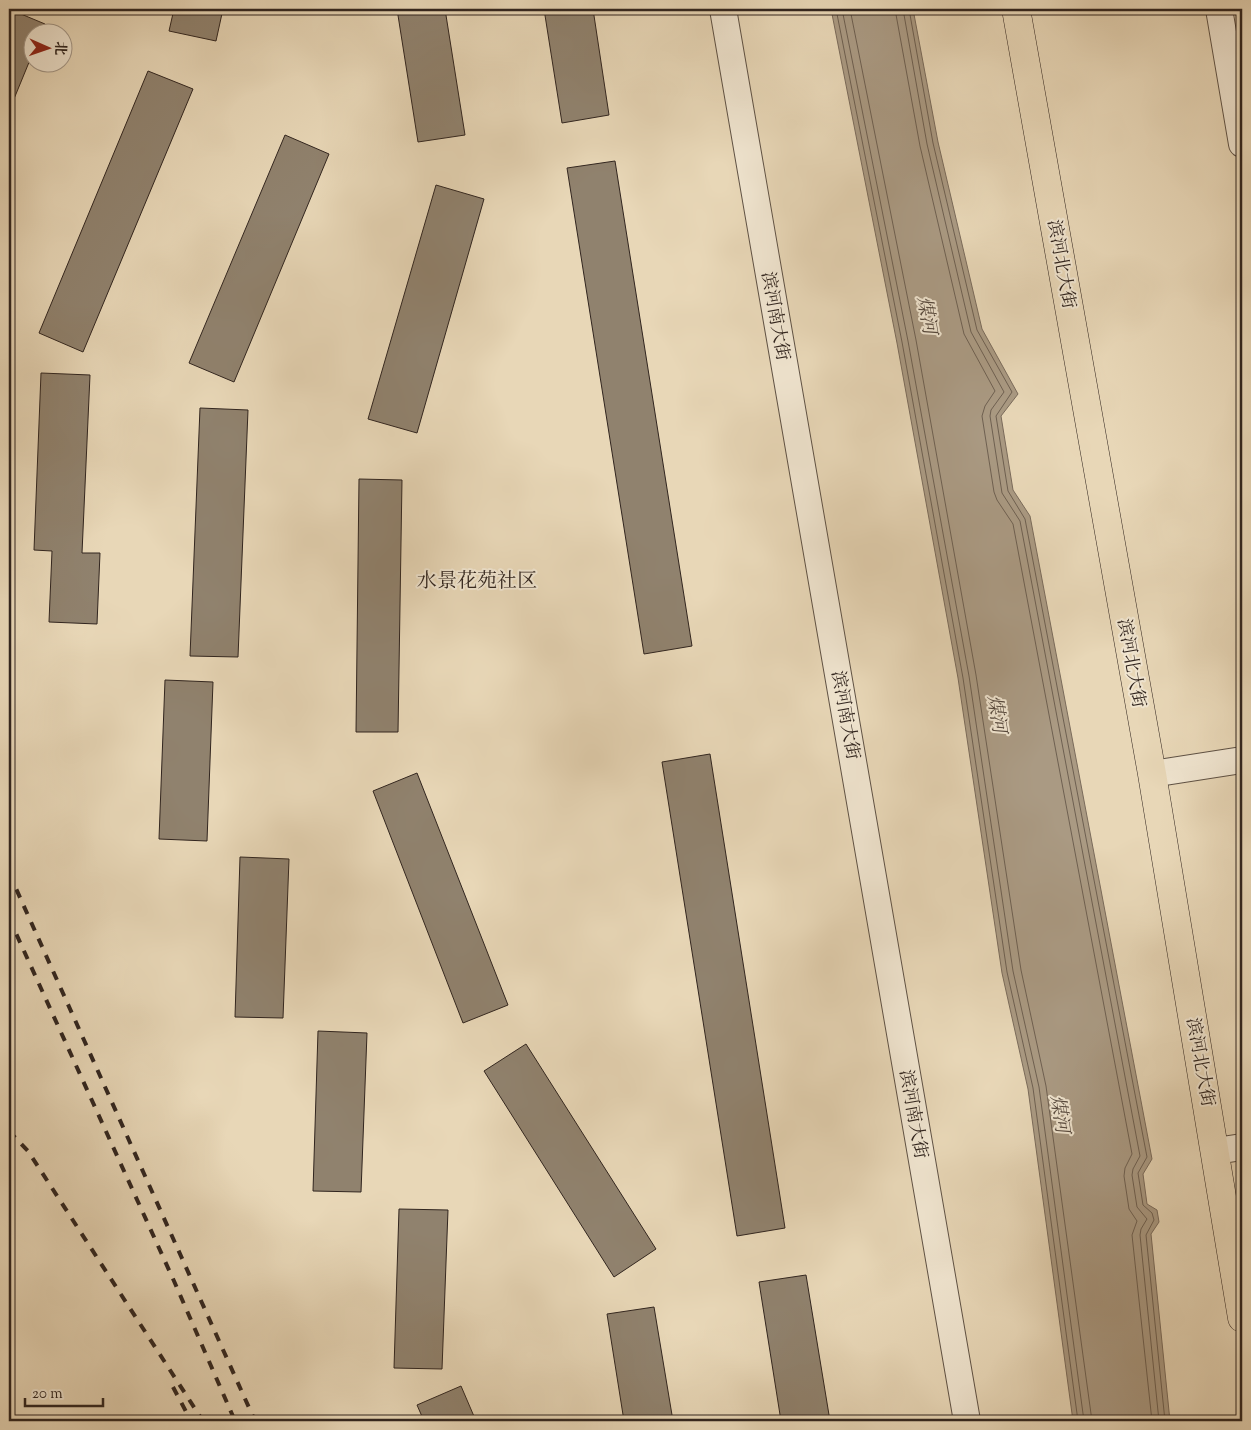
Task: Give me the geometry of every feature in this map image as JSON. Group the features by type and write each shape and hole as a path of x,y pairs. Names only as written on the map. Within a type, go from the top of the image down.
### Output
{"main road":[{"name":"滨河北大街","path":"1016,9 1152,774 1216,1151 1242,1318"}],"street":[{"name":"滨河南大街","path":"723,9 967,1421"},
{"path":"1219,9 1242,144"},
{"path":"1152,774 1242,760"},
{"path":"1216,1151 1242,1147"}],"water":[{"name":"煤河","path":"831,9 913,9 938,142 982,329 1018,394 1001,416 1013,490 1030,516 1152,1159 1143,1174 1147,1204 1157,1210 1159,1222 1151,1234 1170,1421 1073,1421 1028,1089 1002,973 958,678 897,343"}],"building":[{"path":"9,9 40,22 22,22 22,72 25,72 9,111"},
{"path":"174,9 223,9 216,41 169,31"},
{"path":"397,9 445,9 465,135 418,142"},
{"path":"544,9 593,9 609,115 562,123"},
{"path":"148,71 193,89 83,352 39,333"},
{"path":"285,135 329,154 234,382 189,363"},
{"path":"615,161 692,646 644,654 567,168"},
{"path":"436,185 484,199 417,433 368,419"},
{"path":"41,373 90,375 82,553 100,553 97,624 49,622 52,551 34,550"},
{"path":"200,408 248,410 238,657 190,656"},
{"path":"359,479 402,480 398,732 356,732"},
{"path":"165,680 213,682 207,841 159,839"},
{"path":"710,754 785,1228 737,1236 662,762"},
{"path":"417,773 508,1005 463,1023 373,791"},
{"path":"240,857 289,859 283,1018 235,1017"},
{"path":"318,1031 367,1033 361,1192 313,1191"},
{"path":"526,1044 656,1249 614,1277 484,1071"},
{"path":"399,1209 448,1210 442,1369 394,1368"},
{"path":"806,1275 830,1421 781,1421 759,1282"},
{"path":"654,1307 673,1421 624,1421 607,1314"},
{"path":"461,1386 476,1421 424,1421 417,1405"}],"railway":[{"path":"9,873 255,1421"},
{"path":"9,918 174,1281 235,1421"},
{"path":"9,1131 28,1151 203,1421"},
{"path":"173,1387 191,1421"}],"district":[{"name":"水景花苑社区","path":"477,580"}]}
